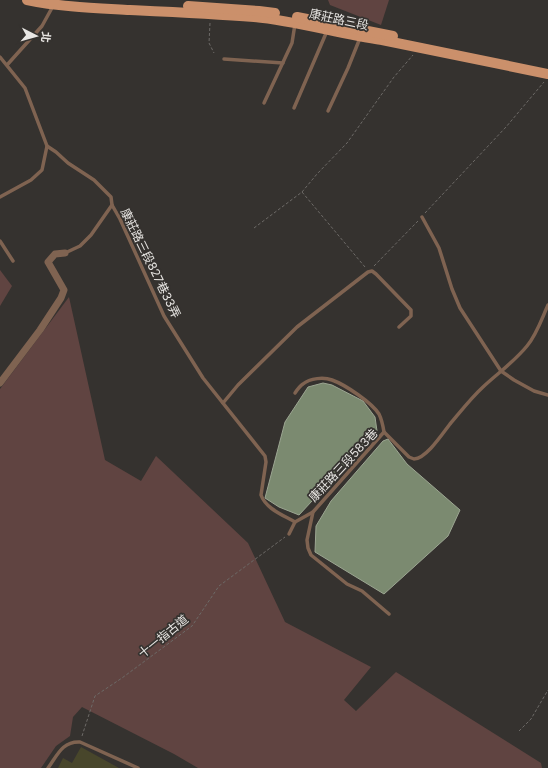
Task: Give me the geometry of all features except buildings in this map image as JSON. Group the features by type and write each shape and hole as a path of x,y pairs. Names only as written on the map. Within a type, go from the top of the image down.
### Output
{"main road":[{"name":"康莊路三段","path":"27,0 70,7 296,20 328,30 419,48 546,78"},
{"name":"康莊路三段","path":"72,0 259,11 296,20 548,67"}],"street":[{"path":"0,383 40,330 61,298 64,290 48,262 55,254 65,253"}],"lane":[{"path":"7,65 42,26 54,5"},
{"path":"264,103 292,43 296,20"},
{"path":"294,108 328,30"},
{"path":"328,111 348,68 360,37"},
{"path":"0,57 25,88 47,146 42,170 31,180 0,197"},
{"path":"224,59 283,63"},
{"name":"康莊路三段827巷33弄","path":"47,146 68,163 94,180 111,197 112,205 120,219 164,316 203,378 265,456 266,462 261,495 266,505 295,522"},
{"path":"65,253 80,246 91,235 112,205"},
{"path":"422,217 439,248 452,289 460,308 501,370 534,391 548,395"},
{"path":"0,241 13,261"},
{"path":"222,403 238,385 298,328 368,272 376,274 411,310 411,316 399,327"},
{"path":"501,370 509,366 528,345 540,324 548,305"},
{"name":"康莊路三段583巷","path":"389,614 362,591 347,584 311,555 306,540 313,512 384,432 409,457 414,459 420,458 437,441 469,401 501,370"},
{"path":"295,393 303,384 314,379 332,380 360,396 373,407 380,415 384,432"},
{"path":"289,534 295,522 313,512"},
{"path":"48,768 66,744 72,742 80,742 138,768"}],"path":[{"path":"210,14 209,43 214,53"},
{"path":"254,228 302,192 346,143 394,77 419,48"},
{"path":"302,192 368,272 506,127 546,78"},
{"name":"十一指古道","path":"80,742 95,696 122,678 192,626 219,586 289,534"},
{"path":"519,731 531,719 548,690"}],"shaded area":[{"path":"328,0 389,0 381,25 330,5"},
{"path":"0,270 12,286 0,306"},
{"path":"69,297 105,460 141,481 156,456 248,543 285,622 371,667 344,700 356,711 396,672 541,763 542,768 198,768 174,754 82,707 73,717 70,736 56,746 41,768 0,768 0,389"},
{"path":"323,383 332,385 363,401 375,417 377,431 299,515 279,507 265,498 285,422 308,387"},
{"path":"388,439 407,464 460,510 448,536 384,594 315,552 316,526 331,501 383,441"}]}
